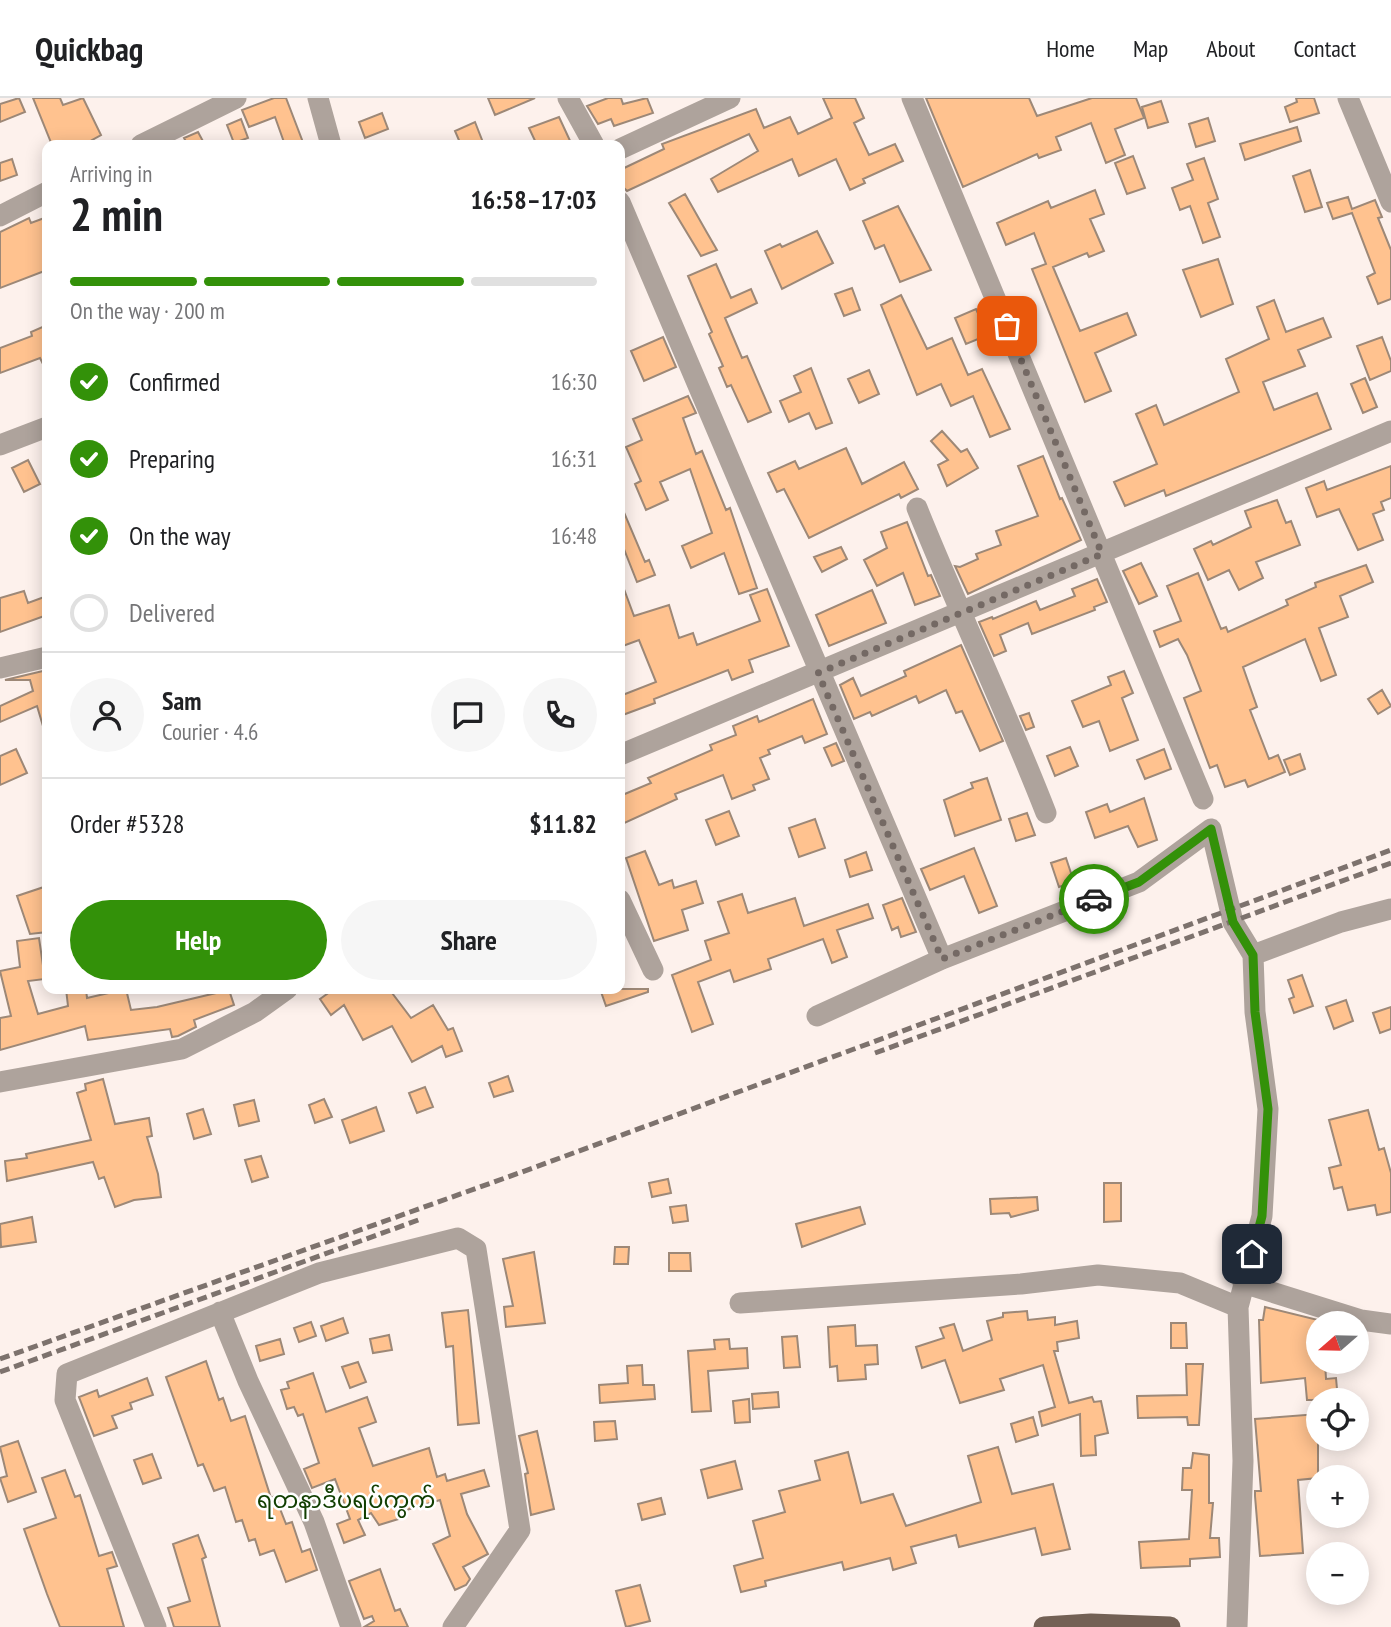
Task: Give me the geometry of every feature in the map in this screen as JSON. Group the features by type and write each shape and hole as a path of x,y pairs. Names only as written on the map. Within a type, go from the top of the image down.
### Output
{"main road":[{"path":"1044,1627 1091,1624 1170,1627"}],"street":[{"path":"151,140 236,98"},
{"path":"318,98 330,140"},
{"path":"568,98 591,140"},
{"path":"625,147 730,98"},
{"path":"912,98 1203,799"},
{"path":"1348,98 1391,202"},
{"path":"0,216 42,195"},
{"path":"625,214 818,673 942,959"},
{"path":"0,446 42,429"},
{"path":"625,753 1391,431"},
{"path":"917,508 960,614 1007,713 1046,813"},
{"path":"0,668 42,658"},
{"path":"817,1016 942,959 1139,882 1211,829 1233,922 1253,955 1255,1012 1268,1109 1262,1216 1238,1307 1243,1461 1237,1627"},
{"path":"1253,955 1341,922 1391,909"},
{"path":"625,911 653,970"},
{"path":"0,1082 182,1049 255,1012 280,994"},
{"path":"156,1627 65,1400 67,1374 319,1273 458,1238 476,1249 520,1530 453,1627"},
{"path":"740,1303 1098,1275 1180,1283 1238,1307"},
{"path":"1243,1283 1361,1320 1391,1324"},
{"path":"220,1312 248,1381 314,1522 351,1627"}],"building":[{"path":"19,98 25,112 0,122 0,104"},
{"path":"33,98 60,98 63,105 83,98 101,135 92,140 50,140"},
{"path":"274,98 286,98 302,140 283,140 275,117 249,127 242,110"},
{"path":"488,98 535,98 495,115"},
{"path":"608,98 621,98 623,104 647,98 653,113 614,126 611,119 598,124 587,106"},
{"path":"823,98 855,98 864,118 854,123 869,155 895,144 903,161 863,179 865,183 850,190 836,159 799,176 792,159 718,192 711,179 758,151 749,134 627,191 625,189 625,168 664,149 662,144 756,109 764,128 790,117 798,134 832,118"},
{"path":"926,98 1029,98 1037,116 1092,98 1136,98 1144,118 1115,129 1125,155 1106,163 1091,123 1056,137 1061,150 1039,158 1037,154 963,187"},
{"path":"1296,98 1314,98 1319,113 1290,122 1285,107 1297,102"},
{"path":"1161,101 1168,122 1148,128 1142,107"},
{"path":"382,113 388,129 365,138 359,122"},
{"path":"559,117 570,140 535,140 529,128"},
{"path":"1208,118 1215,141 1196,147 1189,124"},
{"path":"241,119 248,138 233,140 227,125"},
{"path":"475,122 482,140 459,140 455,131"},
{"path":"1297,127 1301,141 1245,160 1240,144"},
{"path":"198,132 202,140 185,140 184,138"},
{"path":"1133,156 1145,188 1127,194 1115,163"},
{"path":"1204,158 1218,199 1208,203 1220,237 1203,243 1190,206 1180,210 1172,188 1193,180 1187,164"},
{"path":"12,159 17,175 0,181 0,163"},
{"path":"1310,170 1322,207 1305,212 1293,176"},
{"path":"1095,190 1104,214 1090,219 1104,251 1089,257 1087,253 1053,267 1080,331 1127,313 1136,335 1095,353 1111,391 1085,402 1032,269 1046,264 1034,233 1006,245 997,223 1048,201 1051,208"},
{"path":"685,194 717,250 701,256 669,203"},
{"path":"1348,197 1352,209 1375,200 1382,217 1378,218 1391,250 1391,299 1378,304 1367,277 1375,273 1352,213 1333,219 1327,203"},
{"path":"898,206 931,270 900,282 884,245 875,249 863,221"},
{"path":"29,218 31,223 42,219 42,272 0,288 0,232"},
{"path":"817,231 833,263 782,289 765,251 780,244 782,247"},
{"path":"1218,259 1233,304 1201,317 1183,270"},
{"path":"716,264 731,298 751,289 757,303 725,318 742,358 747,356 771,412 748,422 731,385 727,387 719,368 723,366 709,334 712,332 688,276"},
{"path":"852,288 860,310 844,316 835,294"},
{"path":"901,295 927,349 952,338 968,375 982,369 1010,429 990,437 973,396 951,406 941,384 917,395 881,305"},
{"path":"1274,300 1286,332 1323,318 1331,337 1298,350 1305,366 1263,382 1274,410 1317,393 1331,429 1166,496 1164,490 1125,506 1114,482 1157,464 1136,414 1156,405 1164,425 1239,392 1226,359 1269,339 1257,307"},
{"path":"976,309 988,335 966,344 955,318"},
{"path":"42,327 42,362 40,358 0,373 0,348 32,336 31,332"},
{"path":"663,337 676,367 644,381 631,351"},
{"path":"1382,337 1391,361 1391,371 1370,380 1357,346"},
{"path":"811,368 832,423 816,429 809,413 789,422 780,401 801,392 794,376"},
{"path":"869,370 879,394 859,403 848,379"},
{"path":"1365,378 1377,407 1363,413 1351,384"},
{"path":"688,396 696,413 683,418 696,454 702,451 726,510 730,508 757,588 739,594 724,553 691,568 682,546 712,533 690,469 660,482 668,500 646,510 635,484 641,481 626,447 642,440 633,419"},
{"path":"942,431 961,452 967,449 978,468 947,486 938,465 948,460 931,441"},
{"path":"846,448 862,484 904,462 918,489 901,498 899,494 809,538 784,489 777,492 768,473 795,461 799,469"},
{"path":"1043,456 1060,499 1062,498 1081,540 968,594 955,566 960,567 978,559 976,554 1001,545 996,531 1038,516 1018,466"},
{"path":"28,460 40,484 24,492 12,468"},
{"path":"1391,466 1391,498 1381,502 1384,510 1373,514 1383,540 1358,550 1339,509 1317,517 1306,488 1324,481 1327,490"},
{"path":"1277,500 1286,523 1291,521 1300,545 1256,562 1263,578 1239,590 1229,570 1208,580 1194,549 1211,541 1213,545 1251,527 1245,511"},
{"path":"625,515 645,562 649,560 655,575 637,582 625,552"},
{"path":"907,522 928,576 931,575 940,596 915,605 903,573 877,586 864,560 887,548 881,532"},
{"path":"841,547 847,559 822,572 814,557"},
{"path":"1141,563 1157,596 1139,604 1123,571"},
{"path":"1366,565 1373,582 1340,596 1348,617 1319,628 1336,675 1321,681 1305,639 1243,667 1257,707 1250,710 1269,759 1278,755 1285,772 1248,787 1245,780 1225,787 1217,765 1210,768 1184,698 1201,691 1187,655 1178,639 1160,647 1154,631 1181,621 1167,586 1198,573 1221,629 1226,627 1228,632 1288,605 1286,600 1316,587 1315,583"},
{"path":"1097,579 1107,602 1094,607 1095,610 1032,634 1028,623 1000,635 1006,651 994,656 979,622 1036,601 1040,610 1075,596 1072,589"},
{"path":"767,589 789,646 749,660 753,672 732,680 728,670 654,699 655,703 625,714 625,694 656,682 639,640 625,645 625,592 634,616 669,605 679,638 693,633 697,645 760,621 750,595"},
{"path":"872,590 886,623 829,646 816,615"},
{"path":"24,591 28,603 42,598 42,617 0,632 0,598"},
{"path":"961,645 1003,741 980,751 962,711 956,713 946,690 919,703 916,696 872,716 870,712 854,719 840,685 853,678 861,696 906,676 904,671"},
{"path":"42,671 42,723 37,706 0,722 0,706 33,691 30,680 5,680"},
{"path":"1124,671 1133,693 1122,698 1138,740 1110,751 1099,721 1083,727 1072,701 1111,685 1108,677"},
{"path":"1382,690 1391,706 1378,714 1368,699"},
{"path":"813,699 827,734 805,743 802,736 768,750 770,754 760,758 769,779 753,785 755,790 732,799 723,775 675,794 677,799 625,823 625,794 651,783 648,778 712,750 710,745 736,735 733,726 757,716 759,722"},
{"path":"1029,713 1034,727 1026,730 1020,716"},
{"path":"836,743 844,761 832,766 824,748"},
{"path":"1070,747 1078,766 1055,776 1047,756"},
{"path":"16,749 27,773 0,785 0,756"},
{"path":"1164,749 1171,769 1145,779 1137,760"},
{"path":"1300,754 1305,769 1290,775 1284,760"},
{"path":"987,778 1001,820 955,836 944,800 973,788 971,783"},
{"path":"1144,798 1157,840 1138,847 1128,826 1095,838 1086,812 1107,804 1110,812"},
{"path":"729,811 739,836 716,845 706,820"},
{"path":"1027,813 1035,835 1016,841 1009,819"},
{"path":"815,819 825,848 799,857 789,828"},
{"path":"974,848 997,906 979,913 964,876 930,890 921,869"},
{"path":"645,851 659,885 672,880 674,888 696,881 703,903 682,910 688,930 654,941 626,858"},
{"path":"866,852 872,870 850,877 845,860"},
{"path":"1066,858 1074,882 1059,887 1051,863"},
{"path":"42,888 42,933 30,934 17,896"},
{"path":"742,894 748,913 795,898 804,926 868,904 873,918 837,930 847,957 832,963 823,939 768,959 771,969 734,982 730,970 698,982 713,1024 692,1032 672,975 711,960 705,941 729,933 718,902"},
{"path":"902,898 916,932 901,937 898,927 892,930 883,905"},
{"path":"39,938 42,979 28,981 38,1014 68,1006 67,994 87,994 87,998 104,994 127,994 131,1010 212,994 230,994 234,1005 194,1020 196,1027 178,1036 172,1037 170,1029 88,1040 85,1026 0,1050 0,1018 11,1016 0,971 20,967 17,941"},
{"path":"1302,975 1313,1006 1294,1013 1289,999 1294,997 1288,980"},
{"path":"625,989 648,989 648,992 606,1006 602,994 625,994"},
{"path":"327,994 393,994 411,1018 433,1005 448,1030 453,1028 462,1051 446,1057 442,1046 412,1062 392,1026 363,1040 344,1005 331,1015 320,999"},
{"path":"1346,1000 1353,1021 1334,1029 1326,1007"},
{"path":"1391,1007 1391,1029 1380,1033 1373,1013"},
{"path":"508,1076 513,1091 494,1097 489,1083"},
{"path":"103,1079 115,1124 149,1118 152,1136 147,1137 158,1174 161,1197 134,1200 115,1207 104,1177 99,1179 93,1162 7,1181 5,1161 27,1158 26,1154 91,1140 77,1093 86,1090 85,1084"},
{"path":"425,1087 433,1107 417,1113 409,1093"},
{"path":"324,1099 332,1117 315,1123 309,1105"},
{"path":"254,1100 259,1121 239,1126 234,1105"},
{"path":"376,1107 384,1131 350,1143 342,1120"},
{"path":"203,1109 211,1134 194,1139 187,1114"},
{"path":"1368,1110 1379,1150 1384,1148 1391,1173 1391,1212 1377,1215 1375,1205 1348,1210 1342,1187 1334,1189 1329,1168 1341,1165 1329,1120"},
{"path":"261,1156 268,1177 252,1182 245,1160"},
{"path":"668,1179 671,1193 652,1197 649,1183"},
{"path":"1104,1183 1121,1183 1121,1221 1104,1222"},
{"path":"1037,1197 1038,1210 1011,1217 1009,1213 991,1214 990,1199"},
{"path":"686,1205 688,1221 673,1223 670,1207"},
{"path":"860,1207 865,1224 802,1247 796,1224"},
{"path":"32,1217 36,1242 1,1247 0,1224"},
{"path":"615,1247 629,1247 628,1264 614,1264"},
{"path":"534,1252 545,1323 506,1327 504,1307 513,1306 503,1259"},
{"path":"669,1253 690,1253 691,1271 669,1271"},
{"path":"1265,1307 1306,1317 1306,1374 1326,1374 1326,1379 1336,1378 1337,1388 1306,1389 1305,1378 1261,1383 1259,1320 1263,1320"},
{"path":"468,1310 479,1423 458,1425 453,1346 446,1347 442,1313"},
{"path":"1027,1311 1028,1320 1055,1317 1055,1325 1077,1321 1079,1338 1057,1342 1058,1351 1054,1351 1069,1403 1092,1397 1094,1402 1101,1401 1108,1433 1095,1436 1096,1455 1081,1456 1080,1414 1042,1426 1039,1412 1055,1407 1043,1365 1000,1379 1004,1390 960,1403 945,1360 922,1368 916,1347 944,1338 940,1328 954,1324 963,1351 992,1340 987,1321 1003,1317 1003,1313"},
{"path":"343,1318 348,1333 326,1341 321,1326"},
{"path":"311,1322 316,1336 299,1342 294,1328"},
{"path":"1171,1323 1186,1323 1187,1348 1171,1348"},
{"path":"855,1325 856,1346 877,1345 878,1364 865,1365 866,1379 838,1381 837,1366 830,1367 828,1327"},
{"path":"389,1335 392,1350 373,1353 370,1339"},
{"path":"797,1336 800,1367 784,1368 782,1337"},
{"path":"280,1339 284,1354 260,1361 256,1346"},
{"path":"729,1339 730,1349 747,1348 748,1368 708,1371 711,1411 692,1412 688,1351 715,1349 714,1340"},
{"path":"206,1361 219,1400 223,1398 231,1421 245,1416 271,1498 275,1496 286,1524 292,1522 302,1552 310,1549 317,1570 286,1582 274,1550 260,1555 255,1539 249,1541 242,1520 236,1522 225,1487 214,1491 203,1464 198,1466 166,1377"},
{"path":"358,1362 366,1382 350,1388 342,1367"},
{"path":"1186,1364 1203,1364 1199,1425 1188,1425 1187,1417 1138,1418 1137,1396 1187,1395"},
{"path":"642,1365 643,1385 654,1385 655,1399 600,1403 599,1385 628,1383 627,1366"},
{"path":"313,1373 326,1412 367,1397 376,1422 359,1428 373,1466 429,1448 437,1477 445,1474 447,1481 484,1470 489,1486 461,1494 467,1514 488,1554 463,1567 470,1579 466,1585 455,1590 433,1544 450,1536 440,1500 403,1511 405,1517 379,1525 371,1513 358,1520 365,1535 344,1543 337,1524 350,1519 335,1479 312,1488 304,1469 319,1463 303,1414 298,1416 294,1407 287,1409 281,1390 289,1388 287,1382"},
{"path":"147,1378 153,1395 130,1403 132,1409 112,1416 117,1428 94,1436 79,1397 97,1390 99,1397"},
{"path":"778,1392 779,1407 753,1409 752,1394"},
{"path":"749,1399 750,1422 735,1423 733,1401"},
{"path":"1306,1415 1306,1451 1318,1451 1318,1465 1306,1465 1306,1479 1298,1480 1303,1553 1260,1556 1255,1491 1261,1491 1255,1419"},
{"path":"1033,1417 1038,1435 1016,1442 1011,1424"},
{"path":"615,1421 617,1439 595,1441 594,1422"},
{"path":"537,1431 554,1509 531,1515 525,1474 528,1473 519,1436"},
{"path":"18,1441 36,1492 8,1502 0,1478 7,1476 0,1447"},
{"path":"998,1447 1012,1494 1053,1484 1070,1549 1042,1555 1035,1528 959,1547 956,1535 911,1547 916,1563 893,1570 890,1558 844,1570 842,1562 765,1581 766,1586 741,1592 734,1566 763,1558 753,1521 785,1512 779,1491 820,1480 815,1461 848,1452 861,1503 893,1494 906,1526 981,1502 968,1456"},
{"path":"1193,1453 1209,1455 1209,1503 1213,1503 1210,1538 1219,1538 1220,1557 1190,1559 1190,1566 1141,1568 1139,1542 1189,1539 1192,1490 1182,1490 1183,1468 1191,1468"},
{"path":"152,1454 161,1478 143,1484 134,1460"},
{"path":"735,1461 742,1489 708,1498 701,1470"},
{"path":"65,1470 75,1497 80,1495 99,1556 112,1552 117,1566 107,1569 124,1627 60,1627 47,1594 24,1529 56,1518 42,1478"},
{"path":"661,1498 665,1514 642,1520 638,1504"},
{"path":"198,1535 206,1557 202,1559 220,1627 174,1627 168,1608 190,1601 173,1544"},
{"path":"380,1569 395,1611 400,1609 408,1627 364,1627 374,1621 372,1616 364,1619 349,1581"},
{"path":"640,1585 650,1621 626,1627 616,1591"}],"railway":[{"path":"0,1359 533,1168 1391,850"},
{"path":"875,1053 1391,863"},
{"path":"0,1372 421,1219"}],"way so far":[{"path":"1007,326 1102,554 818,673 942,959 1094,899"}],"district":[{"name":"ရတနာဒီပရပ်ကွက်","path":"346,1500"}],"route":[{"path":"1094,899 1139,882 1211,829 1233,922 1253,955 1255,1012 1268,1109 1262,1216 1252,1254"}]}
